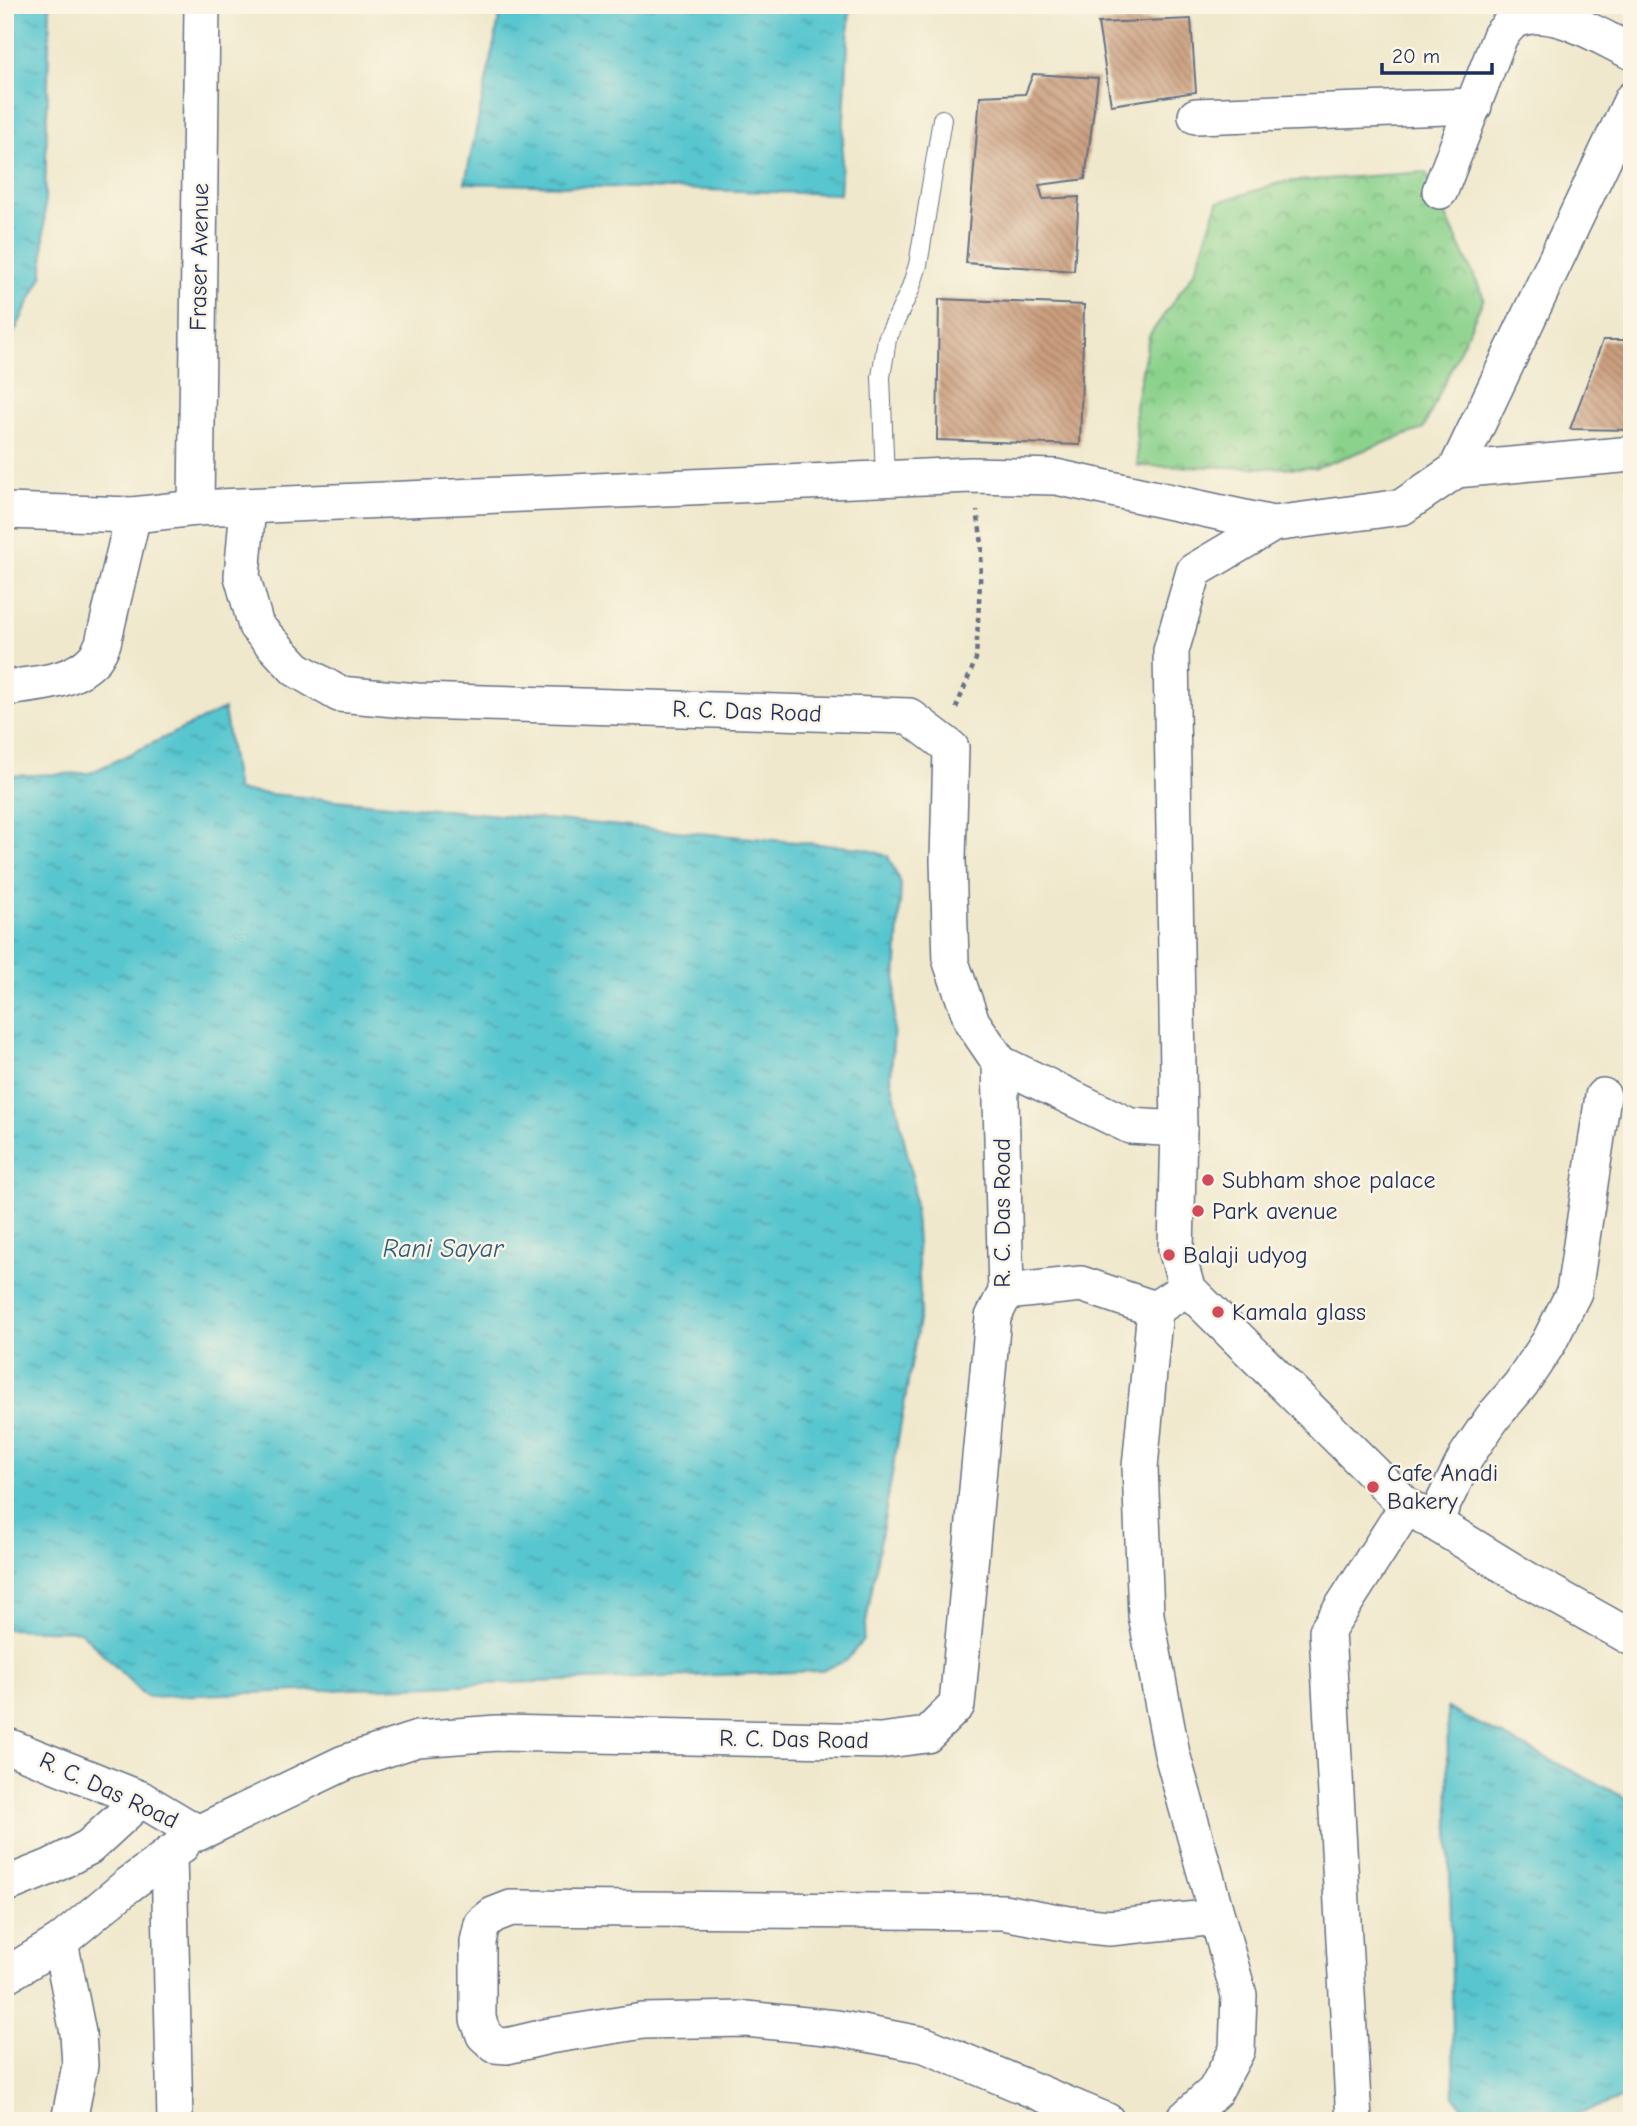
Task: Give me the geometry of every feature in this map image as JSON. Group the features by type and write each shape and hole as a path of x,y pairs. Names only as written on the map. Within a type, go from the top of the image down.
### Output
{"street":[{"name":"Fraser Avenue","path":"196,508 202,5"},
{"path":"1440,191 1500,36 1514,21 1536,14 1559,18 1632,52"},
{"path":"1196,116 1474,106"},
{"path":"1456,470 1629,109"},
{"path":"5,511 132,515 196,508 971,475 1056,477 1273,524 1402,507 1456,470 1632,454"},
{"name":"R. C. Das Road","path":"248,506 242,576 257,626 296,669 339,694 417,701 909,716 943,742"},
{"path":"5,688 44,683 72,675 95,658 103,643 132,515"},
{"path":"1273,524 1194,571 1171,651 1179,1129 1176,1250 1187,1288 1420,1514 1528,1580 1632,1638"},
{"path":"943,742 951,748 948,860 951,962 972,1022 1000,1063 1130,1126 1179,1129"},
{"name":"R. C. Das Road","path":"5,1745 141,1799 198,1833 344,1763 417,1739 498,1733 880,1741 927,1735 957,1705 993,1317 1006,1292 1000,1063"},
{"path":"1354,2121 1327,1631 1467,1455 1549,1342 1574,1292 1603,1096"},
{"path":"1006,1292 1081,1284 1155,1309"},
{"path":"1155,1309 1187,1288"},
{"path":"1155,1309 1140,1467 1146,1615 1172,1754 1239,1995 1237,2050 1215,2091 1182,2121"},
{"path":"5,1885 50,1867 89,1847 141,1799"},
{"path":"5,1976 60,1942 198,1833"},
{"path":"169,1854 175,2121"},
{"path":"1107,2121 925,2045 836,2028 746,2019 643,2021 549,2036 507,2046 495,2045 484,2035 478,2019 478,1942 482,1924 493,1915 511,1908 1003,1912 1109,1928 1217,1917"},
{"path":"60,1942 78,2033 80,2066 69,2121"}],"lane":[{"path":"885,479 881,377 887,339 910,290 918,265 942,119"}],"path":[{"path":"943,742 976,659 982,544 971,475"}],"green space":[{"path":"1426,172 1484,298 1423,429 1315,468 1138,466 1135,407 1149,336 1195,271 1218,202 1283,182"}],"water":[{"path":"5,5 50,5 43,274 11,339 5,339"},
{"path":"502,5 850,5 840,194 465,183"},
{"name":"Rani Sayar","path":"224,709 237,791 862,848 888,856 901,885 891,1078 913,1181 921,1309 863,1640 846,1661 821,1671 146,1697 80,1631 5,1629 5,776 90,773"},
{"path":"1447,1708 1632,1801 1632,2095 1556,2121 1474,2121 1454,2096"}],"building":[{"path":"1191,19 1196,92 1111,105 1098,23"},
{"path":"1033,74 1098,78 1085,179 1039,185 1043,199 1079,197 1074,271 966,263 980,96 1025,94"},
{"path":"939,299 1084,305 1080,445 937,440"},
{"path":"1603,340 1632,340 1632,430 1570,429"}],"place":[{"name":"Subham shoe palace","path":"1208,1180"},
{"name":"Park avenue","path":"1198,1211"},
{"name":"Balaji udyog","path":"1169,1255"},
{"name":"Kamala glass","path":"1218,1312"},
{"name":"Cafe Anadi Bakery","path":"1373,1487"}]}
